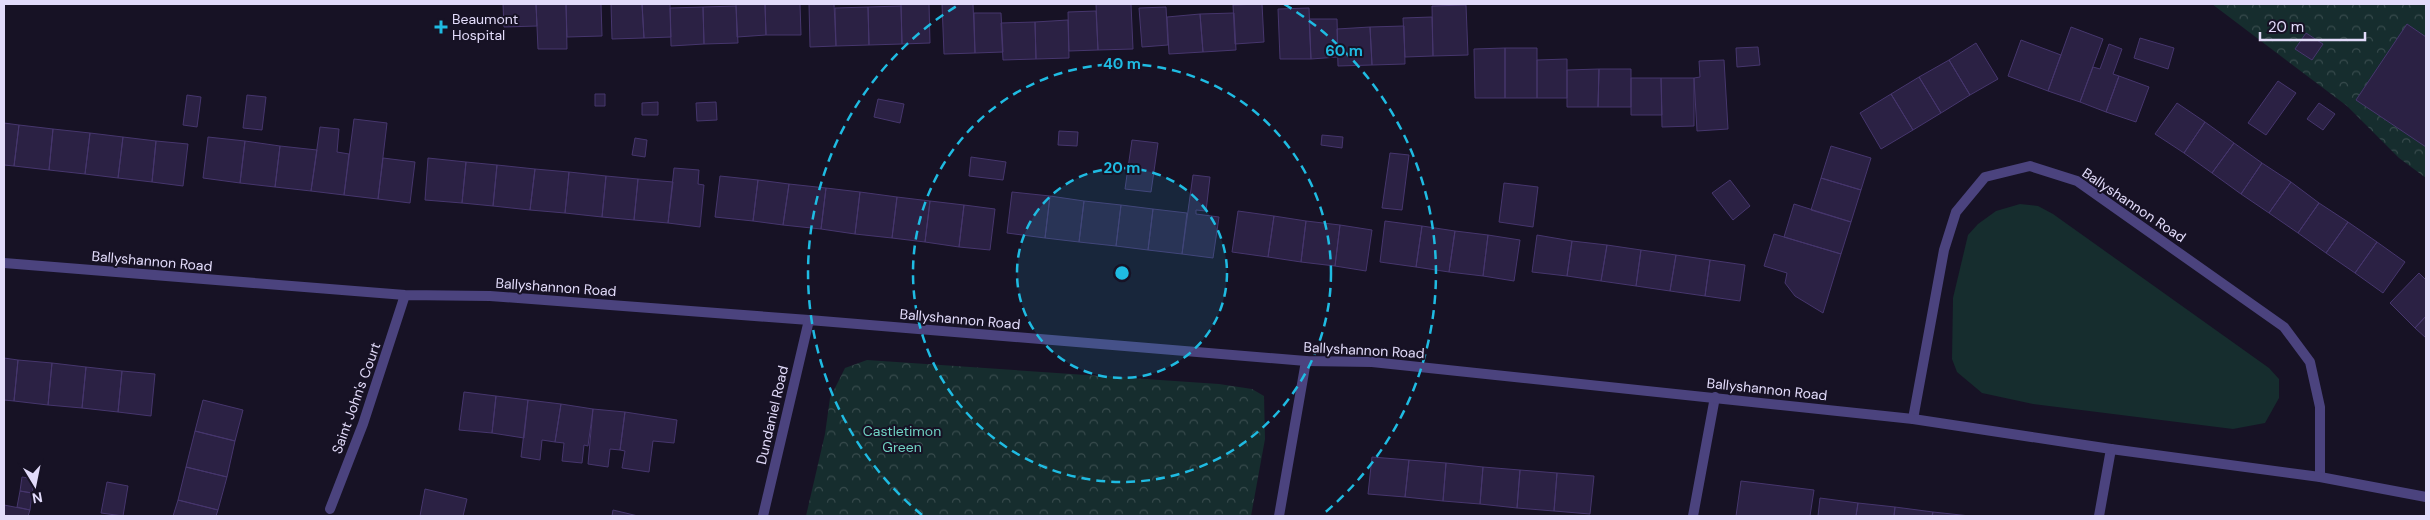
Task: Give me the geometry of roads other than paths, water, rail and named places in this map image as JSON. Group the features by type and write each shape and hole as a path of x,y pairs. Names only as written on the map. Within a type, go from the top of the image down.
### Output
{"street":[{"name":"Ballyshannon Road","path":"1913,418 1944,250 1956,212 1986,177 2030,166 2077,181 2284,326 2310,362 2320,407 2320,477"},
{"name":"Ballyshannon Road","path":"4,263 404,295 490,296 809,320 1306,361 1372,362 1913,418 2111,449 2320,477 2426,497"},
{"name":"Saint John's Court","path":"330,509 363,424 404,295"},
{"name":"Dundaniel Road","path":"763,516 809,320"},
{"path":"1279,516 1306,361"},
{"path":"1693,516 1714,397"},
{"path":"2099,516 2111,449"}],"place":[{"name":"Beaumont Hospital","path":"441,27"}],"park label":[{"name":"Castletimon Green","path":"902,440"}]}
